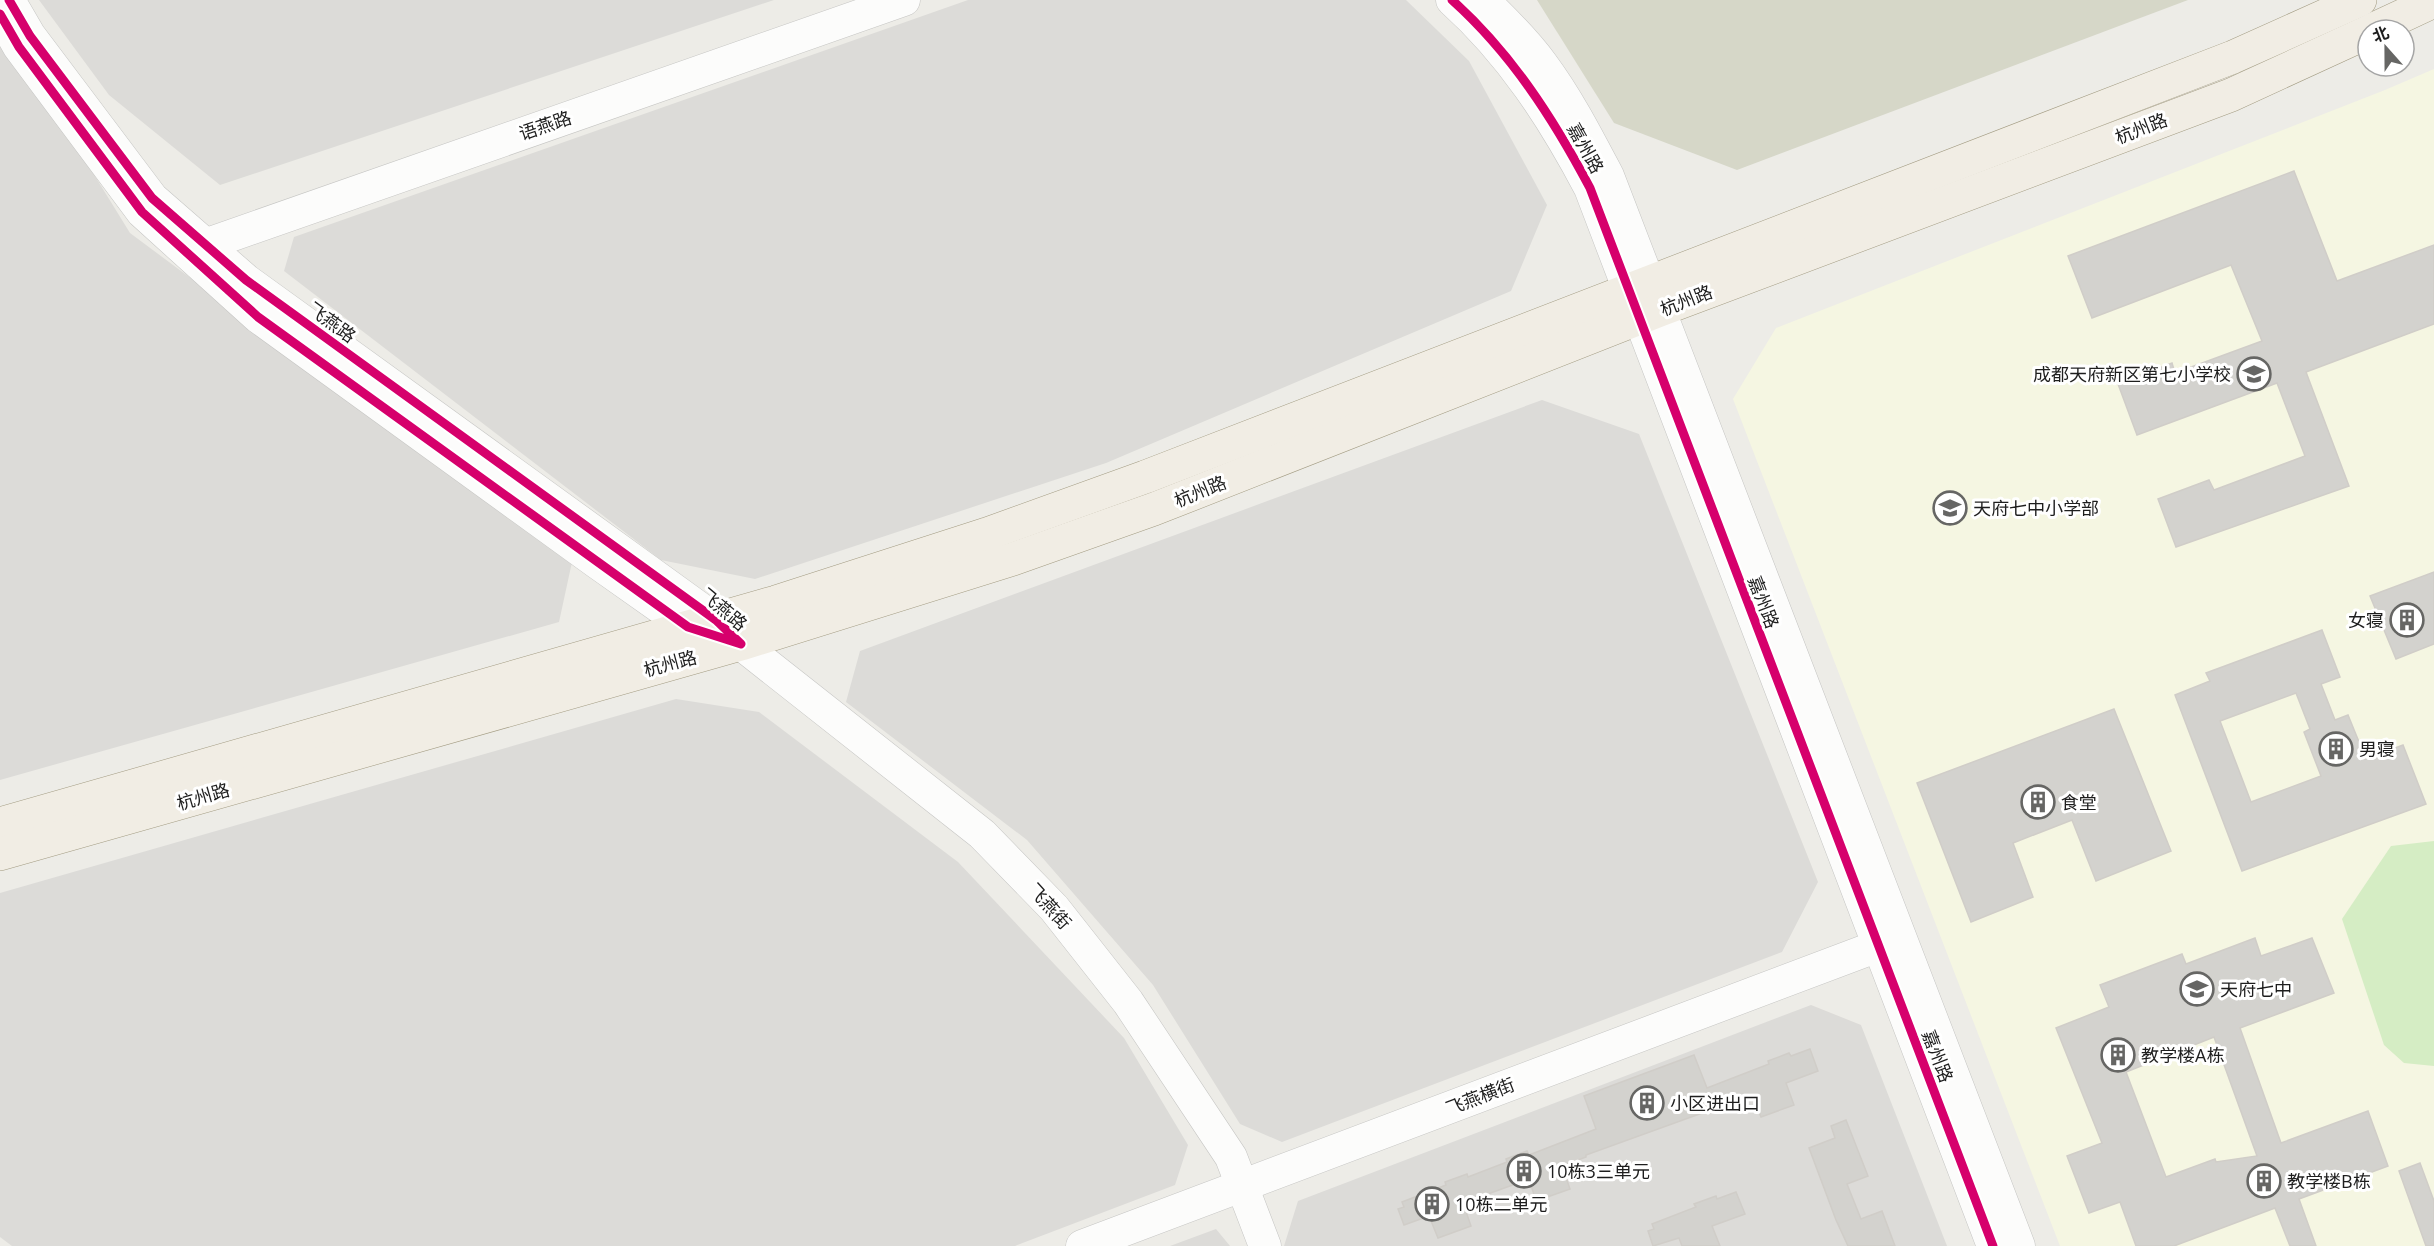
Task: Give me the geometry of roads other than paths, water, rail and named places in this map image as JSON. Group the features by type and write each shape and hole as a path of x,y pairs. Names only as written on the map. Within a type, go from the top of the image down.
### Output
{"main road":[{"name":"杭州路","path":"0,854 741,644 1013,559 1154,509 1493,375 1644,300 2233,57 2360,0"},
{"name":"杭州路","path":"2398,18 2434,1"},
{"name":"杭州路","path":"0,824 702,623 987,534 1134,481 1492,344 1644,300 2230,95 2356,37"}],"street":[{"name":"飞燕路","path":"9,0 30,36 152,198 196,248"},
{"name":"语燕路","path":"196,248 904,0"},
{"name":"嘉州路","path":"1452,0 1503,52 1563,136 1644,300 1878,946 1993,1246"},
{"path":"1483,0 1503,19 1542,64 1581,126 1608,176 1644,300 2019,1246"},
{"name":"飞燕路","path":"0,14 19,47 142,212 246,280 702,623 741,644"},
{"name":"飞燕街","path":"741,644 982,834 1054,908 1128,1002 1231,1157 1265,1246"},
{"name":"飞燕横街","path":"1083,1246 1878,946"}],"place":[{"name":"成都天府新区第七小学校","path":"2254,374"},
{"name":"天府七中小学部","path":"1950,508"},
{"name":"女寝","path":"2407,620"},
{"name":"男寝","path":"2336,749"},
{"name":"食堂","path":"2038,802"},
{"name":"天府七中","path":"2197,989"},
{"name":"教学楼A栋","path":"2118,1055"},
{"name":"小区进出口","path":"1647,1103"},
{"name":"10栋3三单元","path":"1524,1171"},
{"name":"教学楼B栋","path":"2264,1181"},
{"name":"10栋二单元","path":"1432,1204"}]}
